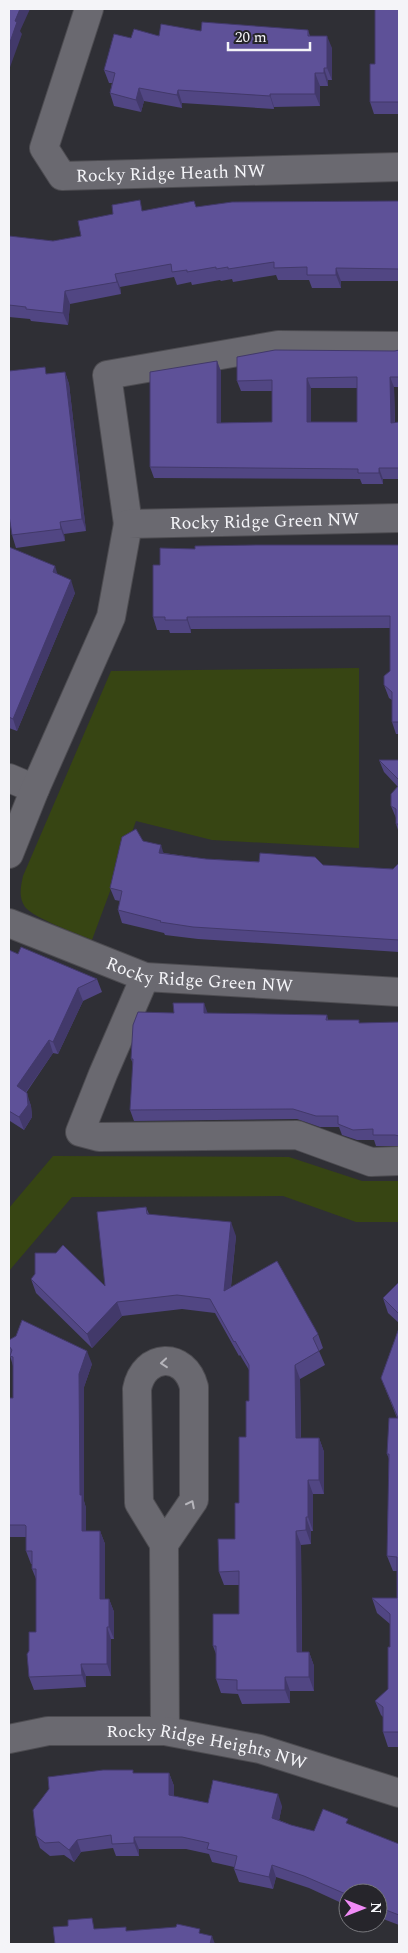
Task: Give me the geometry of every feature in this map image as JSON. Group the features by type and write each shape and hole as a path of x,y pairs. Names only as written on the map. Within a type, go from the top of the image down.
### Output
{"street":[{"name":"Rocky Ridge Heath NW","path":"89,9 44,148 62,176 399,167"},
{"path":"9,854 14,826 35,789 111,618 128,524 107,376 278,345 399,346"},
{"name":"Rocky Ridge Green NW","path":"128,524 399,518"},
{"path":"9,778 35,789"},
{"name":"Rocky Ridge Green NW","path":"9,923 145,977 399,992"},
{"path":"145,977 102,1074 80,1132 99,1137 297,1135 371,1162 399,1161"},
{"path":"164,1544 194,1500 194,1387 192,1378 187,1370 179,1364 170,1361 161,1361 144,1371 139,1379 138,1389 139,1503 164,1544 164,1732"},
{"name":"Rocky Ridge Heights NW","path":"9,1739 48,1731 164,1732 260,1749 399,1793"}],"green space":[{"path":"359,668 359,848 212,840 136,821 92,940 47,921 30,912 25,907 21,895 23,876 111,671"},
{"path":"53,1156 289,1157 362,1181 399,1181 399,1222 356,1222 283,1196 72,1197 9,1271 9,1208"}],"building":[{"path":"9,9 20,9 9,45"},
{"path":"375,9 399,9 399,102 370,102 370,64 375,64"},
{"path":"202,22 308,30 308,36 327,36 327,68 324,68 324,73 315,73 315,94 270,94 270,96 178,90 177,95 139,88 136,100 110,93 115,73 104,70 114,34 131,38 134,29 159,36 161,24 201,31"},
{"path":"140,200 142,211 194,201 196,207 232,202 399,201 399,269 336,268 336,275 307,275 307,267 274,268 274,262 228,269 228,267 216,269 216,267 187,272 187,270 172,272 171,264 115,274 117,282 65,291 63,313 9,305 9,236 53,241 81,236 78,221 113,214 112,205"},
{"path":"275,350 399,350 399,377 390,377 391,423 399,422 399,468 379,468 379,473 358,473 358,469 150,467 150,372 217,361 217,423 272,422 272,380 237,381 237,357","holes":["357,377 357,422 307,422 307,378"]},
{"path":"45,367 46,374 65,372 82,519 60,522 61,529 12,535 9,515 9,371"},
{"path":"399,545 399,722 392,722 392,692 384,685 384,676 390,671 390,616 187,617 187,620 165,620 165,617 153,617 153,565 160,565 160,548 195,549 195,546"},
{"path":"9,547 55,566 53,572 71,580 13,719 9,717"},
{"path":"379,760 399,760 399,780"},
{"path":"399,785 399,824 396,824 396,809 391,806 391,794"},
{"path":"136,829 143,841 161,845 159,853 206,859 259,862 260,853 315,857 323,865 393,869 399,863 399,940 193,927 160,922 118,910 122,891 110,888 122,837"},
{"path":"21,947 97,979 78,988 53,1042 49,1040 17,1086 27,1093 28,1105 19,1117 9,1111 9,950 18,954"},
{"path":"173,1003 204,1003 204,1013 327,1015 326,1020 359,1020 359,1023 399,1022 399,1136 373,1135 373,1129 353,1130 338,1124 338,1116 316,1116 293,1109 130,1110 133,1025 138,1012 174,1013"},
{"path":"146,1207 147,1214 231,1222 224,1291 277,1261 318,1334 313,1338 319,1351 295,1365 296,1438 319,1438 319,1480 308,1480 306,1530 296,1531 297,1652 309,1652 309,1677 285,1677 285,1690 237,1690 237,1680 216,1679 216,1646 213,1646 213,1614 239,1614 239,1571 219,1572 218,1539 235,1539 235,1503 239,1503 239,1437 246,1437 249,1365 210,1299 177,1295 117,1302 87,1334 31,1279 35,1274 35,1253 56,1253 63,1245 105,1286 97,1212"},
{"path":"399,1282 399,1314 383,1298"},
{"path":"22,1320 87,1351 79,1374 82,1531 100,1531 100,1599 109,1599 109,1627 107,1627 107,1664 81,1664 82,1675 29,1677 27,1654 29,1651 29,1632 36,1632 36,1569 32,1569 32,1551 26,1551 26,1526 9,1525 9,1398 13,1398 13,1357 10,1356 12,1350 9,1346 9,1340 16,1336"},
{"path":"399,1328 399,1732 383,1732 383,1707 375,1701 388,1689 390,1614 372,1598 397,1598 397,1557 387,1556 389,1454 387,1454 389,1418 398,1418 381,1378"},
{"path":"103,1770 133,1770 133,1773 169,1773 169,1795 208,1803 213,1780 278,1794 272,1818 314,1831 323,1809 348,1819 346,1823 399,1844 399,1915 388,1911 388,1883 338,1883 338,1891 272,1865 269,1877 234,1869 237,1856 207,1849 209,1843 182,1837 134,1837 134,1843 112,1844 111,1835 77,1840 69,1850 59,1842 45,1843 36,1836 33,1810 49,1789 48,1777"},
{"path":"92,1918 94,1929 126,1927 126,1931 176,1927 177,1924 200,1929 199,1933 212,1936 210,1944 55,1944 53,1927 68,1926 68,1920"}]}
